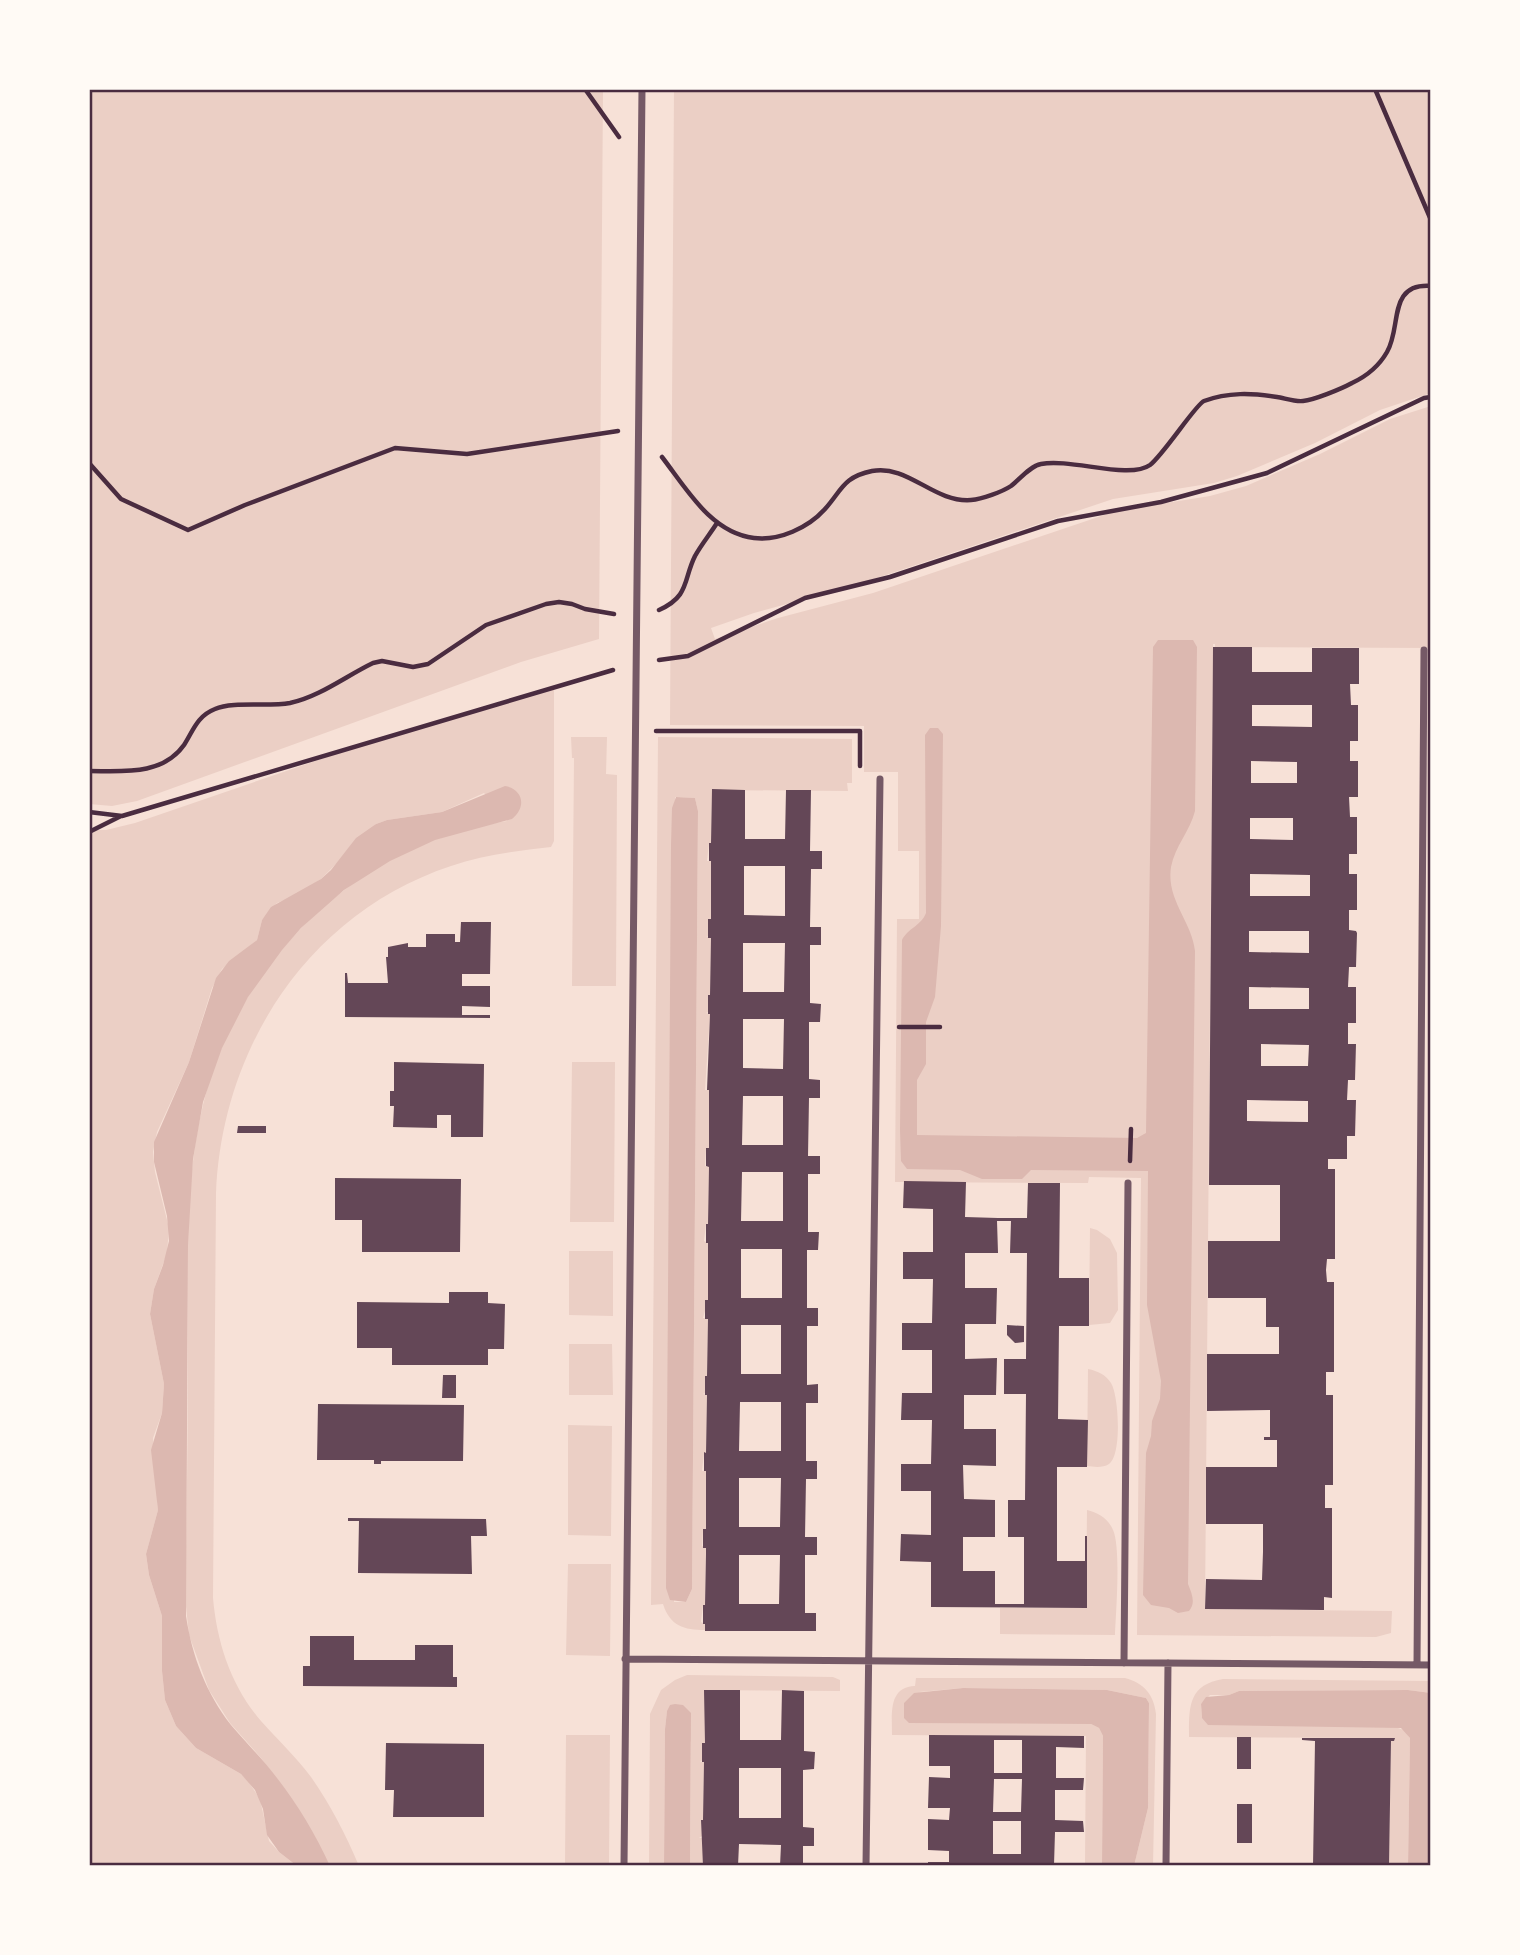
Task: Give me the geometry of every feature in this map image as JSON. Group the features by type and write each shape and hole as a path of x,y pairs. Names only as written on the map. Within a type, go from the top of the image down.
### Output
{"street":[{"path":"624,1866 642,89"},
{"path":"1417,1665 1424,650"},
{"path":"866,1866 880,779"},
{"path":"1124,1663 1128,1183"},
{"path":"625,1659 1431,1665"},
{"path":"1166,1866 1168,1663"}],"path":[{"path":"585,89 619,137 642,150"},
{"path":"1375,89 1431,220"},
{"path":"89,463 121,499 188,530 245,505 395,448 467,454 639,428 699,505 717,523 741,535 776,538 807,524 825,509 838,488 850,479 871,471 892,469 937,494 971,500 1009,487 1037,465 1074,463 1133,472 1149,466 1164,451 1201,402 1237,393 1303,401 1351,384 1374,370 1389,351 1402,297 1410,289 1431,286"},
{"path":"89,832 122,816 638,662 688,656 805,598 890,578 1058,522 1161,502 1267,473 1431,397"},
{"path":"89,771 135,772 157,765 170,759 183,746 193,727 205,714 216,708 291,702 309,696 373,663 383,661 413,667 428,664 486,625 546,604 572,604 638,619 670,605 686,587 694,558 717,523"},
{"path":"637,731 860,731 860,778 880,779"},
{"path":"89,812 122,816"},
{"path":"896,1027 940,1027"},
{"path":"1130,1166 1131,1129"}],"shaded area":[{"path":"89,89 603,89 599,639 521,662 137,801 112,806 89,804"},
{"path":"674,89 1431,89 1431,393 1380,410 1315,443 1237,476 1214,483 1113,499 853,586 754,613 711,628 715,639 778,618 873,593 1116,511 1210,496 1246,486 1320,454 1390,419 1431,406 1431,648 1215,647 1213,644 1205,1609 1392,1611 1391,1633 1376,1637 1137,1635 1141,1178 1089,1177 1088,1183 895,1182 897,919 919,919 919,851 898,851 898,772 864,772 864,726 670,725"},
{"path":"1158,640 1193,640 1197,647 1195,811 1173,859 1170,879 1195,951 1188,1584 1193,1602 1189,1611 1178,1613 1169,1608 1151,1605 1143,1595 1146,1453 1152,1421 1160,1399 1161,1381 1147,1305 1148,1171 1031,1170 1022,1179 982,1179 960,1170 907,1169 901,1161 900,1130 902,940 926,913 925,735 930,728 938,728 943,734 941,926 935,997 926,1022 926,1064 917,1080 917,1135 1137,1138 1146,1133 1153,647"},
{"path":"554,686 554,841 551,847 488,856 451,866 400,888 355,916 316,952 282,992 256,1038 235,1087 222,1139 216,1193 213,1598 218,1631 227,1663 250,1708 311,1777 337,1820 359,1866 330,1866 294,1802 230,1723 209,1690 189,1635 185,1597 188,1246 193,1161 203,1105 216,1061 235,1019 259,980 287,944 319,911 355,882 393,858 444,836 507,821 484,793 442,812 376,824 321,879 297,895 277,903 262,920 257,940 222,969 212,988 189,1062 157,1132 153,1152 155,1172 169,1228 167,1253 154,1289 150,1314 164,1384 162,1413 153,1438 158,1510 146,1554 149,1575 162,1616 165,1700 176,1726 196,1748 241,1774 248,1781 260,1799 269,1841 297,1866 89,1866 89,830 106,830 135,823 330,756"},
{"path":"571,737 607,737 606,774 617,775 616,986 572,986 574,758"},
{"path":"658,737 852,739 852,783 847,783 848,791 712,790 711,843 707,861 711,861 711,919 708,919 706,936 711,938 705,1090 709,1090 709,1148 706,1148 705,1166 709,1167 708,1224 704,1241 708,1243 708,1300 703,1318 708,1319 707,1376 703,1394 707,1395 706,1453 702,1471 706,1471 706,1529 703,1529 702,1546 706,1548 705,1605 701,1622 705,1624 705,1630 679,1625 670,1617 663,1604 651,1605","holes":["675,797 695,798 698,811 692,1589 686,1602 674,1602"]},
{"path":"505,786 516,791 521,799 520,809 512,819 435,840 390,861 344,890 301,928 248,997 222,1048 203,1102 193,1159 188,1245 186,1616 196,1660 214,1700 231,1725 266,1764 292,1799 330,1866 297,1866 279,1852 267,1835 263,1809 255,1790 241,1774 196,1748 176,1726 165,1700 162,1616 149,1575 146,1554 158,1510 151,1450 162,1413 164,1384 150,1314 154,1289 169,1241 167,1216 154,1162 154,1142 189,1062 216,978 229,961 257,940 262,920 271,907 321,879 356,838 376,824 442,812"},
{"path":"676,797 695,798 698,811 692,1589 686,1602 670,1600 666,1588 671,845 672,808"},
{"path":"572,1062 615,1062 614,1222 570,1222"},
{"path":"1090,1228 1110,1239 1117,1253 1118,1310 1110,1323 1089,1325"},
{"path":"569,1251 613,1251 613,1316 569,1315"},
{"path":"569,1344 612,1344 613,1395 569,1395"},
{"path":"1088,1369 1109,1380 1116,1400 1116,1449 1109,1464 1101,1467 1087,1466"},
{"path":"568,1425 612,1426 611,1536 568,1535"},
{"path":"1087,1510 1105,1519 1115,1538 1115,1635 1000,1634 1000,1608 1086,1608"},
{"path":"568,1564 611,1564 610,1656 566,1655"},
{"path":"687,1675 833,1677 840,1680 840,1691 705,1690 705,1743 702,1744 700,1762 704,1762 703,1820 702,1836 699,1838 703,1838 703,1866 690,1866 691,1742 667,1711 664,1866 649,1866 650,1714 661,1690"},
{"path":"916,1678 1125,1678 1143,1687 1153,1701 1156,1714 1153,1866 1134,1866 1148,1808 1149,1703 1146,1698 1107,1690 963,1688 919,1692 1091,1724 1099,1728 1103,1736 1102,1866 1085,1866 1086,1736 892,1735 893,1703 900,1691 915,1686"},
{"path":"1223,1679 1431,1681 1431,1693 1408,1690 1239,1691 1229,1695 1210,1695 1201,1704 1202,1718 1395,1727 1404,1730 1410,1738 1408,1866 1389,1866 1391,1741 1394,1741 1394,1738 1189,1737 1189,1716 1197,1692 1211,1682"},
{"path":"963,1688 1107,1690 1146,1698 1149,1703 1148,1808 1134,1866 1102,1866 1103,1736 1099,1728 1091,1724 909,1723 904,1718 904,1703 914,1693"},
{"path":"1408,1690 1431,1693 1431,1866 1408,1866 1410,1738 1401,1728 1208,1725 1202,1718 1201,1704 1206,1697 1229,1695 1239,1691"},
{"path":"670,1705 683,1705 691,1713 690,1866 664,1866 665,1729 667,1711"},
{"path":"566,1735 610,1735 609,1866 565,1866"}],"building":[{"path":"1213,647 1252,647 1252,672 1312,672 1312,648 1359,648 1359,684 1350,684 1351,705 1358,705 1358,741 1350,741 1350,761 1358,761 1358,797 1349,797 1350,817 1357,817 1357,854 1349,854 1349,874 1357,874 1357,910 1349,910 1349,930 1357,933 1356,967 1349,967 1348,987 1356,987 1356,1023 1348,1023 1348,1044 1356,1044 1355,1080 1348,1080 1347,1100 1356,1100 1355,1136 1347,1136 1347,1159 1328,1159 1328,1169 1335,1169 1335,1259 1327,1259 1326,1270 1327,1282 1334,1282 1334,1372 1326,1372 1326,1395 1333,1395 1333,1485 1325,1485 1325,1508 1332,1508 1332,1598 1324,1597 1324,1610 1205,1609 1206,1579 1262,1580 1263,1552 1263,1524 1206,1524 1206,1467 1277,1467 1277,1440 1264,1440 1264,1437 1270,1437 1270,1410 1207,1411 1207,1354 1279,1354 1279,1327 1266,1327 1266,1298 1208,1298 1208,1241 1280,1241 1280,1185 1209,1185","holes":["1252,705 1312,705 1312,727 1252,726","1251,761 1297,762 1297,783 1251,783","1250,818 1293,818 1293,840 1250,839","1250,874 1310,875 1310,896 1250,896","1249,931 1309,931 1309,953 1249,952","1249,987 1309,988 1309,1009 1249,1009","1261,1044 1309,1045 1308,1066 1261,1066","1247,1100 1308,1101 1308,1122 1247,1121"]},
{"path":"712,789 745,790 745,839 785,839 786,790 811,790 810,851 822,851 822,869 811,869 810,927 821,927 821,945 810,945 810,1003 821,1004 820,1022 809,1022 809,1079 820,1080 820,1098 809,1098 808,1156 820,1156 820,1174 808,1174 808,1232 819,1232 818,1250 807,1250 807,1308 818,1308 818,1326 807,1326 807,1385 818,1384 818,1403 806,1403 806,1461 817,1461 817,1479 806,1479 805,1537 817,1537 817,1555 805,1555 805,1613 816,1613 816,1631 705,1631 703,1624 706,1554 706,1548 703,1548 703,1529 706,1529 704,1452 706,1453 705,1376 708,1319 705,1319 705,1300 708,1300 706,1224 709,1167 706,1166 706,1148 709,1148 707,1090 711,938 708,938 708,919 711,919","holes":["744,866 785,866 785,916 744,915","743,943 785,943 784,992 743,992","743,1019 784,1019 783,1069 743,1068","743,1096 783,1096 783,1145 742,1145","742,1172 783,1172 783,1221 741,1221","741,1249 782,1249 782,1298 741,1298","741,1325 781,1325 781,1374 741,1374","740,1402 781,1402 781,1451 739,1451","739,1478 781,1478 780,1527 739,1527","739,1555 780,1555 779,1604 739,1604"]},
{"path":"461,922 491,922 490,974 462,974 462,986 490,986 490,1007 462,1006 462,1015 490,1015 490,1018 345,1017 345,973 348,983 388,983 388,947 408,943 408,947 426,947 426,934 455,934 455,942 460,942"},
{"path":"394,1062 484,1064 483,1137 451,1137 451,1115 437,1115 437,1128 393,1127 394,1106 390,1106 390,1091 394,1091"},
{"path":"238,1126 266,1126 266,1133 237,1133"},
{"path":"335,1178 461,1179 460,1252 362,1252 362,1220 335,1220"},
{"path":"904,1181 966,1182 965,1217 1027,1218 1028,1183 1060,1183 1059,1278 1089,1278 1089,1326 1059,1326 1058,1419 1088,1420 1087,1467 1057,1467 1057,1561 1085,1561 1087,1536 1087,1608 931,1607 931,1562 900,1561 901,1534 931,1535 931,1491 901,1491 901,1464 931,1464 932,1420 901,1420 902,1393 932,1393 932,1350 902,1350 902,1323 932,1323 933,1279 903,1279 903,1252 933,1252 933,1209 903,1208","holes":["997,1221 1011,1221 1010,1253 1027,1253 1026,1359 1004,1359 1004,1394 1026,1394 1025,1500 1008,1500 1008,1537 1024,1537 1024,1604 995,1604 995,1571 963,1571 963,1537 995,1537 995,1500 964,1499 963,1465 996,1466 996,1429 964,1429 964,1395 996,1395 997,1358 965,1359 965,1324 996,1324 997,1288 965,1288 965,1253 998,1253"]},
{"path":"449,1292 488,1292 488,1303 505,1304 504,1349 488,1349 488,1365 392,1365 392,1348 357,1348 357,1302 449,1303"},
{"path":"1007,1325 1024,1326 1024,1342 1015,1343 1007,1335"},
{"path":"443,1375 456,1375 456,1398 442,1398"},
{"path":"318,1404 464,1405 463,1461 381,1461 381,1464 374,1464 374,1460 317,1460"},
{"path":"348,1518 486,1519 487,1536 471,1536 472,1574 358,1573 359,1521 348,1521"},
{"path":"310,1636 354,1636 354,1660 415,1660 415,1645 453,1645 453,1677 457,1677 457,1687 303,1686 303,1666 310,1666"},
{"path":"704,1690 740,1690 740,1740 781,1740 782,1690 804,1691 804,1751 815,1752 814,1769 803,1770 803,1827 814,1828 814,1846 803,1846 803,1866 780,1866 781,1845 739,1844 738,1866 703,1866 702,1743 705,1743","holes":["739,1768 781,1768 781,1818 739,1818"]},
{"path":"929,1735 1084,1736 1084,1748 1056,1747 1056,1778 1084,1778 1083,1790 1055,1790 1055,1820 1083,1821 1084,1832 1055,1832 1054,1865 928,1866 928,1862 949,1862 949,1851 928,1850 928,1819 949,1820 950,1808 928,1808 929,1777 950,1778 950,1766 929,1766","holes":["994,1740 1022,1740 1022,1773 994,1773","994,1779 1022,1779 1021,1812 993,1812","993,1821 1021,1821 1021,1854 993,1854"]},
{"path":"1237,1737 1251,1737 1251,1769 1237,1769"},
{"path":"1302,1738 1395,1738 1391,1741 1389,1866 1313,1866 1315,1741"},
{"path":"386,1743 484,1744 484,1817 393,1817 394,1790 385,1790"},
{"path":"1237,1804 1252,1804 1252,1843 1237,1843"}]}
